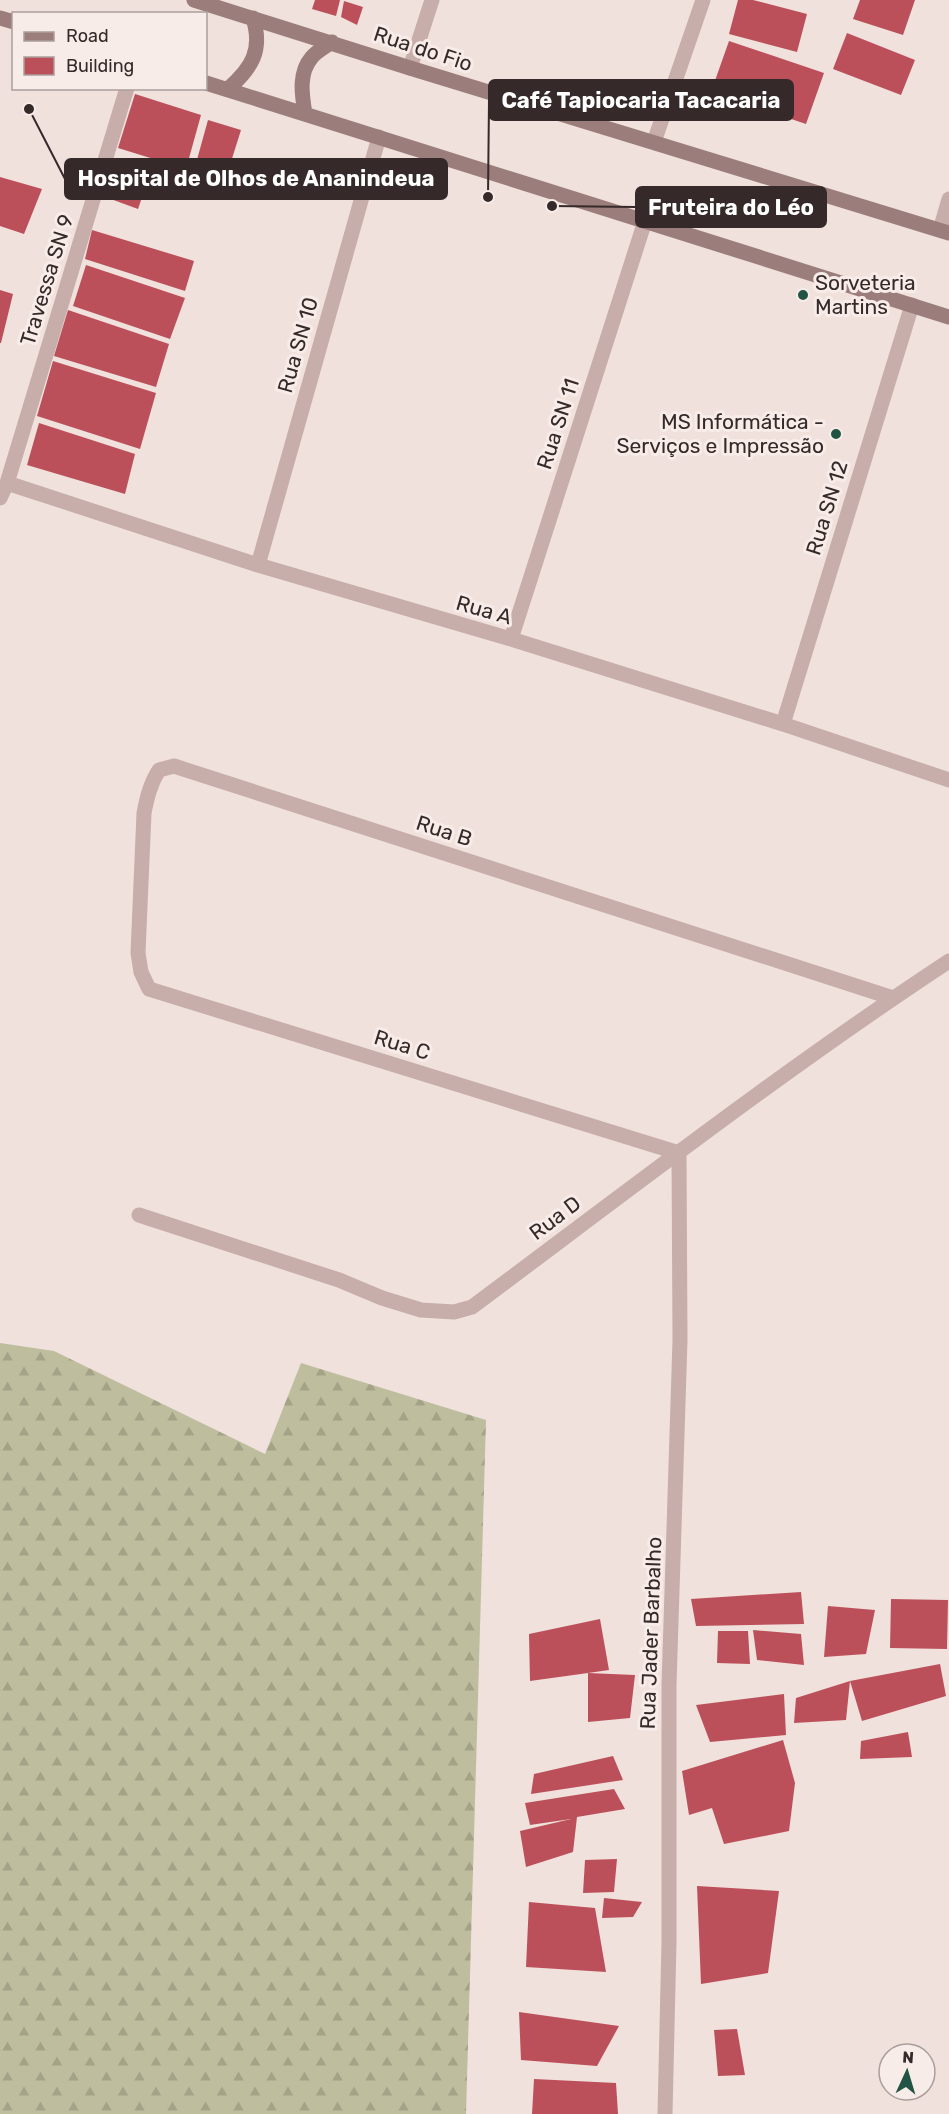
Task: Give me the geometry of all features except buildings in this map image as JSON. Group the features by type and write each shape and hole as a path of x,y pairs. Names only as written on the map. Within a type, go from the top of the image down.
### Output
{"street":[{"name":"Rua do Fio","path":"194,0 944,232"},
{"path":"410,68 432,0"},
{"path":"654,142 703,0"},
{"path":"228,89 243,76 252,62 257,47 258,33 253,18"},
{"path":"305,114 302,92 303,74 312,57 332,42"},
{"path":"207,82 949,316"},
{"name":"Travessa SN 9","path":"0,498 7,483 126,90"},
{"name":"Rua SN 10","path":"258,565 379,137"},
{"path":"944,232 949,198"},
{"name":"Rua SN 11","path":"511,639 645,221"},
{"name":"Rua SN 12","path":"783,724 912,305"},
{"name":"Rua A","path":"7,483 258,565 511,639 783,724 949,780"},
{"name":"Rua B","path":"138,953 144,813 147,795 159,770 174,766 893,998"},
{"name":"Rua C","path":"138,953 141,972 149,989 679,1152"},
{"name":"Rua D","path":"139,1215 339,1280 382,1298 421,1310 454,1312 472,1307 679,1152 893,998 949,961"},
{"name":"Rua Jader Barbalho","path":"665,2114 669,1942 669,1685 680,1340 679,1152"}],"green space":[{"path":"0,1343 54,1351 265,1454 301,1363 486,1420 466,2114 0,2114"}],"place":[{"name":"Hospital de Olhos de Ananindeua","path":"29,109"},
{"name":"Café Tapiocaria Tacacaria","path":"488,197"},
{"name":"Fruteira do Léo","path":"552,206"},
{"name":"Sorveteria Martins","path":"803,295"},
{"name":"MS Informática - Serviços e Impressão","path":"836,434"}]}
